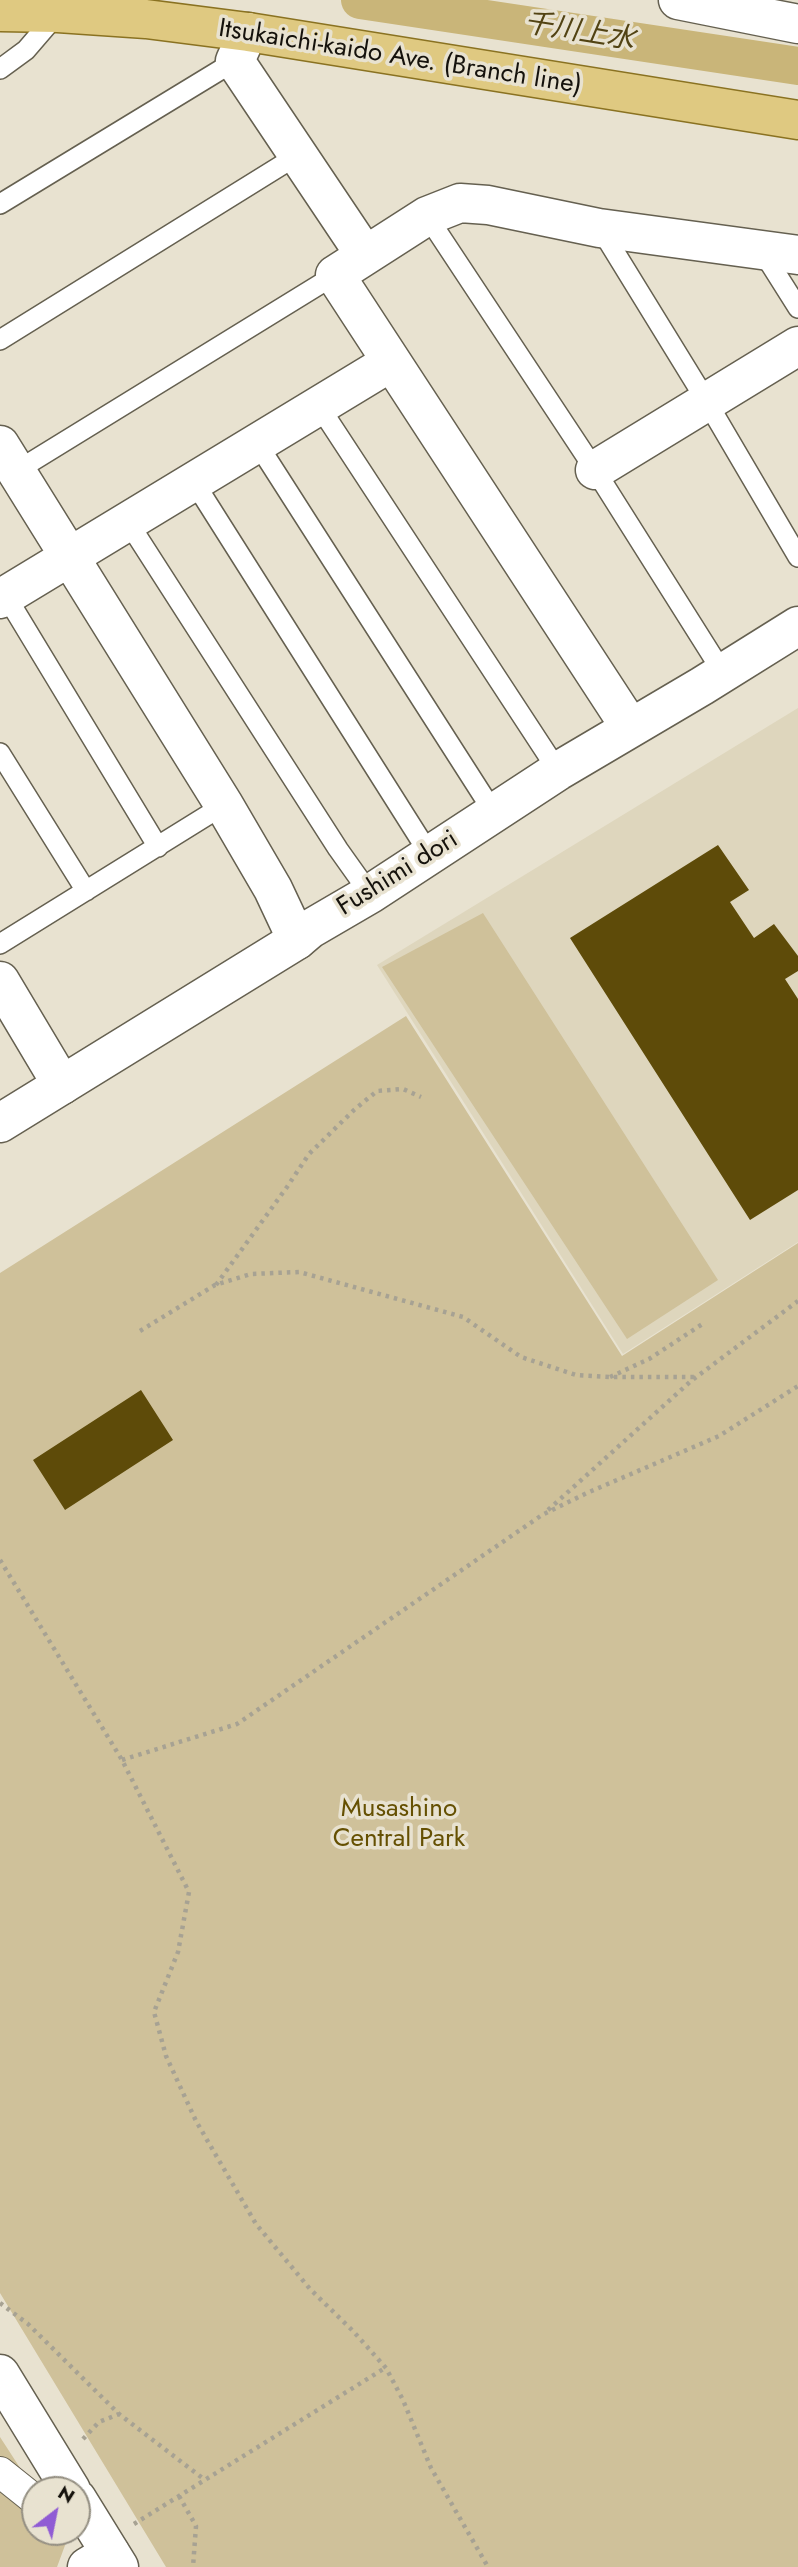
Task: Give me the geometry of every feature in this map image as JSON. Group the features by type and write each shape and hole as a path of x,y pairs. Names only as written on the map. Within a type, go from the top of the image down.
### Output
{"main road":[{"name":"Itsukaichi-kaido Ave. (Branch line)","path":"0,12 146,19 241,47 798,120"}],"street":[{"path":"678,0 746,6 798,24"},
{"path":"241,47 298,155 350,265 391,362 630,727"},
{"path":"350,265 427,216 460,203 488,205 599,228 780,253"},
{"path":"595,470 798,346"},
{"path":"3,597 391,362"},
{"path":"5,466 69,557 224,806 273,889 297,940"},
{"name":"Fushimi dori","path":"0,1123 370,894 558,771 798,626"},
{"path":"0,981 62,1084"},
{"path":"0,2374 62,2476"},
{"path":"0,2472 21,2489"},
{"path":"91,2533 99,2552"}],"lane":[{"path":"0,69 26,50 58,13"},
{"path":"0,204 241,47"},
{"path":"0,340 298,155"},
{"path":"427,216 595,470 723,673"},
{"path":"599,228 707,402 798,557"},
{"path":"780,253 798,308"},
{"path":"5,466 350,265"},
{"path":"319,406 558,771"},
{"path":"257,443 494,813"},
{"path":"194,482 430,855"},
{"path":"128,522 338,849 370,894"},
{"path":"3,597 158,847"},
{"path":"0,753 86,891"},
{"path":"0,944 224,806"}],"path":[{"path":"215,1285 288,1187 309,1154 354,1110 377,1091 403,1090 421,1097"},
{"path":"140,1332 215,1285 251,1274 299,1272 463,1317 521,1357 576,1374 609,1377 697,1377"},
{"path":"122,1760 237,1724 542,1515 697,1377 798,1301"},
{"path":"609,1377 649,1359 704,1323"},
{"path":"542,1515 719,1436 798,1386"},
{"path":"0,1560 122,1760 189,1892 178,1951 154,2012 166,2056 196,2121 257,2224 310,2289 386,2368 403,2400 430,2468 488,2567"},
{"path":"0,2303 28,2324 119,2414 205,2480"},
{"path":"99,2552 205,2480 386,2368"},
{"path":"79,2442 99,2422 119,2414"},
{"path":"179,2497 196,2526 193,2567"}],"shaded area":[{"path":"798,708 798,1242 623,1354 377,965"}],"green space":[{"path":"483,913 718,1280 627,1339 382,967"},
{"name":"Musashino Central Park","path":"406,1016 622,1356 798,1243 798,2567 166,2567 0,2293 0,1273"},
{"path":"0,2437 25,2476 21,2476 21,2546 65,2546 57,2567 0,2567"}],"building":[{"path":"718,845 749,890 730,902 754,938 774,924 798,956 798,971 785,979 798,999 798,1190 750,1220 570,938"},
{"path":"141,1390 173,1440 65,1510 33,1460"}],"waterway":[{"name":"千川上水","path":"360,0 798,66"}]}
